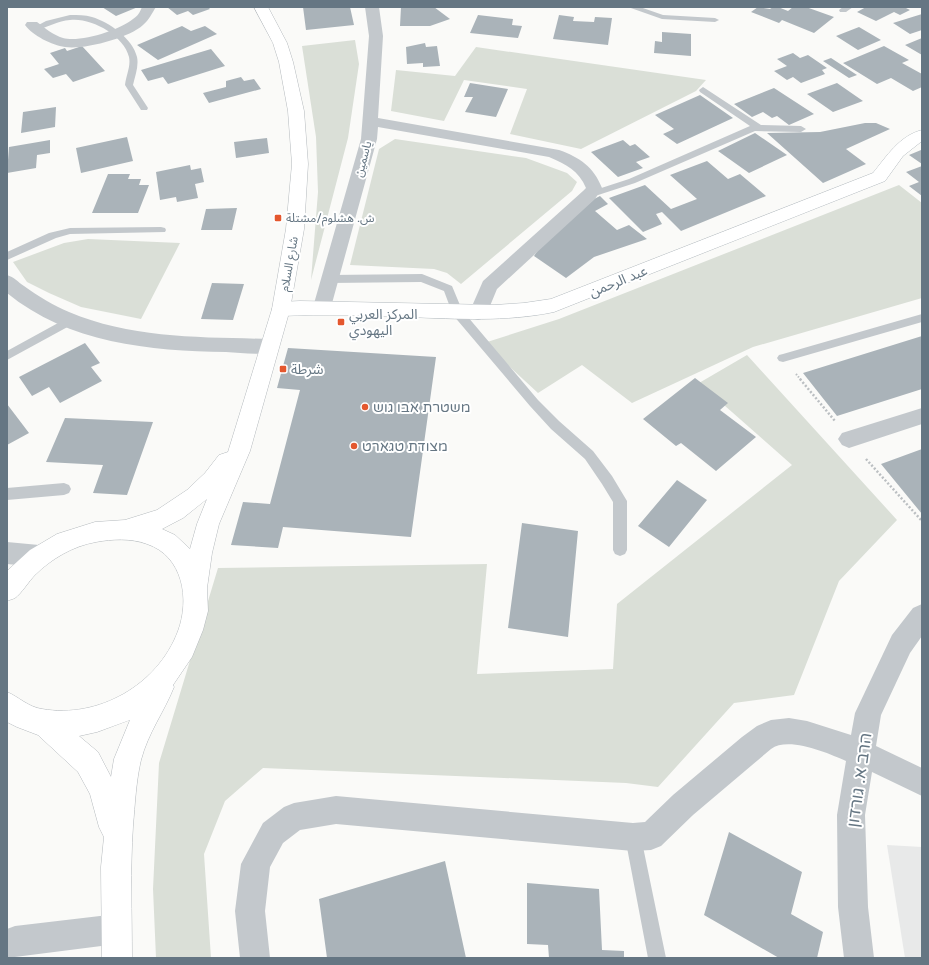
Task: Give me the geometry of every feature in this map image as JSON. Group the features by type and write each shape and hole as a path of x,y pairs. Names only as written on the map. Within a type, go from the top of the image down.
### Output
{"main road":[{"name":"شارع السلام","path":"195,588 200,553 208,524 232,470 281,309 295,229 300,164 296,111 286,62 280,43 261,7"},
{"name":"عبد الرحمن","path":"281,309 322,307 478,313 537,309 573,299 879,177 895,156 907,144 922,135"},
{"name":"شارع السلام","path":"126,529 153,523 192,500 223,467 237,446 246,426"},
{"path":"7,590 14,580 39,556 67,540 98,530 126,529 153,535 173,547 188,565 195,588 195,614 187,641 143,719 128,759 121,797 116,867"},
{"path":"7,705 17,714 46,724 80,724 114,714 146,694 172,668"},
{"path":"46,724 88,762 103,790 112,825 116,867 117,944"}],"street":[{"path":"35,26 55,40 66,44 81,43 136,25 144,17 150,7"},
{"name":"ياسمين","path":"322,307 369,139 376,36 372,7"},
{"path":"370,121 553,153 567,158 579,165 592,179 594,188 589,195 489,286 478,313"},
{"path":"7,281 10,286 43,308 70,321 115,335 165,343 270,346"},
{"path":"849,439 922,416"},
{"path":"7,553 39,556"},
{"name":"הרב א. גורדון","path":"859,958 853,907 851,815 868,713 901,644 922,616"},
{"path":"255,958 250,911 256,864 272,834 294,817 336,810 633,837 651,836 669,817 773,732 798,731 861,753 922,782"},
{"path":"7,944 15,941 117,944"}],"lane":[{"path":"632,7 662,17 715,20"},
{"path":"35,26 61,18 84,17 99,21 115,33 128,46 133,57 133,66 129,85 144,108"},
{"path":"703,90 760,128"},
{"path":"589,195 632,181 754,128 801,129"},
{"path":"7,256 53,235 70,231 161,230"},
{"path":"330,279 422,278 448,289 457,312 534,403 555,425 589,455 607,480 620,501 620,550"},
{"path":"783,358 922,318"},
{"path":"7,356 70,321"},
{"path":"7,494 64,489"},
{"path":"633,837 657,958"}],"path":[{"path":"783,358 849,439 922,521"}],"shaded area":[{"path":"355,40 359,64 348,138 311,280 318,192 316,137 302,46"},
{"path":"476,47 706,80 696,91 581,149 510,134 527,89 464,80 444,121 391,111 396,70 455,76"},
{"path":"395,139 526,158 567,173 577,182 572,191 461,284 447,273 434,269 350,265 379,149"},
{"path":"899,185 922,203 922,298 753,347 632,403 582,365 538,393 484,343 559,319"},
{"path":"88,239 180,243 141,319 81,307 49,293 27,282 13,262 64,243"},
{"path":"747,355 897,520 839,581 794,695 734,703 658,787 626,783 263,768 225,801 204,854 211,958 156,958 153,889 159,763 218,568 487,564 477,674 613,669 617,604 792,465 699,383"},
{"path":"887,845 922,847 922,958 905,958"}],"building":[{"path":"102,7 138,7 116,16"},
{"path":"167,7 208,7 210,9 193,15 188,11 177,15"},
{"path":"303,7 350,7 354,25 306,30"},
{"path":"401,7 434,7 450,19 430,26 400,26"},
{"path":"758,7 770,9 773,7 778,7 788,11 793,7 806,7 834,17 814,33 782,20 779,23 751,12"},
{"path":"866,7 904,7 910,10 900,15 894,12 876,21 857,12"},
{"path":"922,14 922,30 910,34 893,23"},
{"path":"478,15 513,19 512,25 522,26 518,38 470,33"},
{"path":"559,15 574,17 573,21 594,22 595,17 612,18 608,45 553,39"},
{"path":"182,26 191,31 205,26 217,34 158,60 137,45"},
{"path":"859,27 881,40 858,50 836,36"},
{"path":"662,32 691,34 691,56 654,53 655,41 662,42"},
{"path":"922,38 922,55 905,45"},
{"path":"425,43 426,47 437,46 440,66 423,67 423,63 407,64 406,47"},
{"path":"82,46 105,71 73,82 66,74 53,78 44,69 59,64 50,53 65,48 67,51"},
{"path":"884,46 909,60 902,63 922,74 922,87 913,91 891,78 877,84 843,63"},
{"path":"211,49 225,66 168,84 163,77 148,81 141,70"},
{"path":"793,53 800,58 808,55 827,68 822,70 825,74 801,83 793,77 787,80 774,71 787,66 777,59"},
{"path":"831,58 857,75 849,78 823,61"},
{"path":"241,77 244,81 254,79 261,89 209,103 203,93 226,87 226,81"},
{"path":"470,83 508,89 496,117 465,112 473,97 464,97"},
{"path":"837,83 863,101 833,112 807,94"},
{"path":"774,88 814,114 789,125 777,116 772,118 763,112 752,117 734,104"},
{"path":"700,95 733,118 677,144 663,134 674,129 655,115"},
{"path":"56,107 55,127 21,133 23,112"},
{"path":"865,123 876,123 890,129 846,149 866,164 823,183 767,133 820,132"},
{"path":"755,133 787,155 749,173 718,151"},
{"path":"127,137 133,161 81,173 76,148"},
{"path":"267,138 269,153 236,158 234,142"},
{"path":"50,140 50,153 37,155 36,168 7,173 9,147"},
{"path":"623,140 630,146 635,144 650,157 636,162 643,168 618,177 591,152"},
{"path":"921,150 922,151 922,164 909,155"},
{"path":"707,161 728,179 740,174 766,196 681,231 662,212 656,214 662,224 643,232 609,198 645,185 671,209 697,199 670,175"},
{"path":"190,165 191,170 201,168 204,182 195,184 198,198 177,202 176,197 160,200 156,172"},
{"path":"922,166 922,196 909,186 919,182 906,172"},
{"path":"108,174 130,174 128,179 141,179 139,185 149,185 138,213 92,213"},
{"path":"600,196 608,204 595,211 617,230 629,225 647,239 594,257 566,278 534,256 540,247 594,199"},
{"path":"237,208 232,230 201,230 206,209"},
{"path":"212,283 244,284 233,320 201,319"},
{"path":"922,336 922,389 837,416 803,373"},
{"path":"85,343 100,363 91,367 102,381 60,403 49,387 32,396 19,377"},
{"name":"מצודת טגארט","path":"288,348 436,357 411,537 283,527 278,548 231,545 243,502 270,504 300,390 277,388"},
{"path":"695,378 728,403 720,410 756,437 716,471 681,443 676,446 643,419"},
{"path":"7,404 29,433 7,445"},
{"path":"65,418 153,422 127,495 93,493 103,465 46,462"},
{"path":"922,449 922,514 881,464"},
{"path":"677,480 707,500 669,547 638,526"},
{"path":"522,523 578,531 568,637 508,628"},
{"path":"729,832 802,872 791,914 823,932 817,958 779,958 704,915"},
{"path":"445,861 466,958 327,958 319,899"},
{"path":"527,883 599,889 602,950 624,951 624,958 549,958 548,945 527,944"}],"place":[{"name":"ش. هشلوم/مشتلة","path":"278,218"},
{"name":"المركز العربي اليهودي","path":"341,322"},
{"name":"شرطة","path":"283,369"},
{"name":"משטרת אבו גוש","path":"365,407"},
{"name":"מצודת טגארט","path":"354,446"}]}
